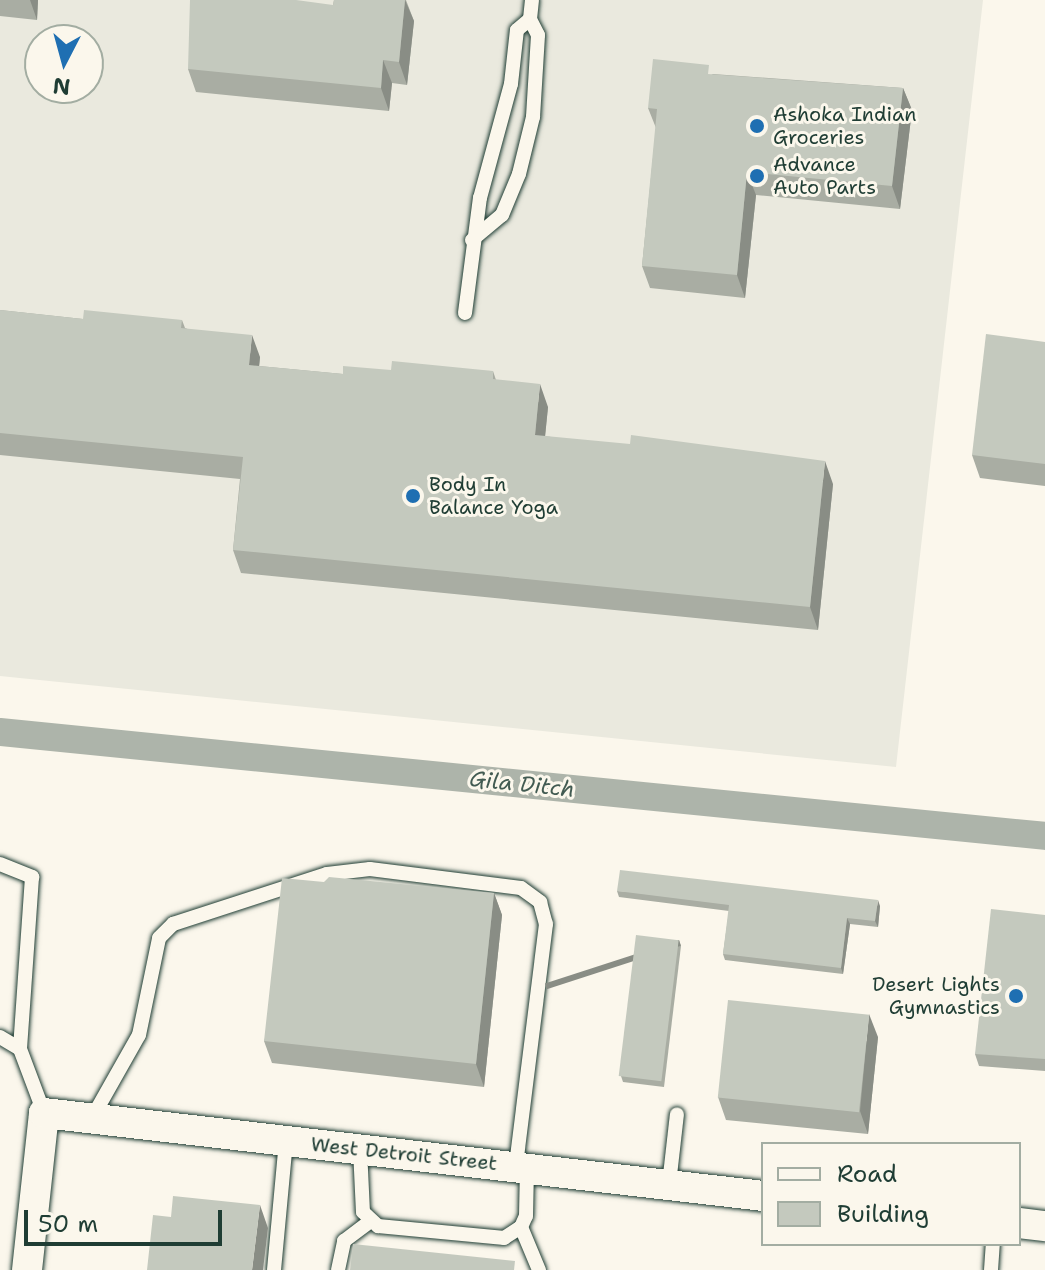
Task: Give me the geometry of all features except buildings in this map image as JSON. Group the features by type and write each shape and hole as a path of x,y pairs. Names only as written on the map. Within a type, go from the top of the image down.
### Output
{"street":[{"name":"West Detroit Street","path":"44,1113 761,1196"},
{"path":"27,1270 44,1113"},
{"path":"1021,1223 1045,1226"}],"lane":[{"path":"472,240 502,215 519,174 533,117 538,35 530,19 532,0"},
{"path":"465,313 472,240 511,84 517,30 530,19"},
{"path":"0,864 32,877 20,1049 44,1113"},
{"path":"92,1119 139,1035 159,938 173,924 327,874 370,869 521,888 540,902 546,924 521,1167 521,1227 539,1270"},
{"path":"0,1037 20,1049"},
{"path":"669,1184 677,1114"},
{"path":"274,1270 286,1140"},
{"path":"360,1149 361,1202 369,1222"},
{"path":"338,1270 344,1241 369,1222 493,1239 521,1227"},
{"path":"991,1270 993,1246"}],"shaded area":[{"path":"0,0 983,0 896,767 0,676"}],"waterway":[{"name":"Gila Ditch","path":"0,732 1045,836"}],"place":[{"name":"Ashoka Indian Groceries","path":"757,126"},
{"name":"Advance Auto Parts","path":"757,176"},
{"name":"Body In Balance Yoga","path":"413,496"},
{"name":"Desert Lights Gymnastics","path":"1016,996"}]}
